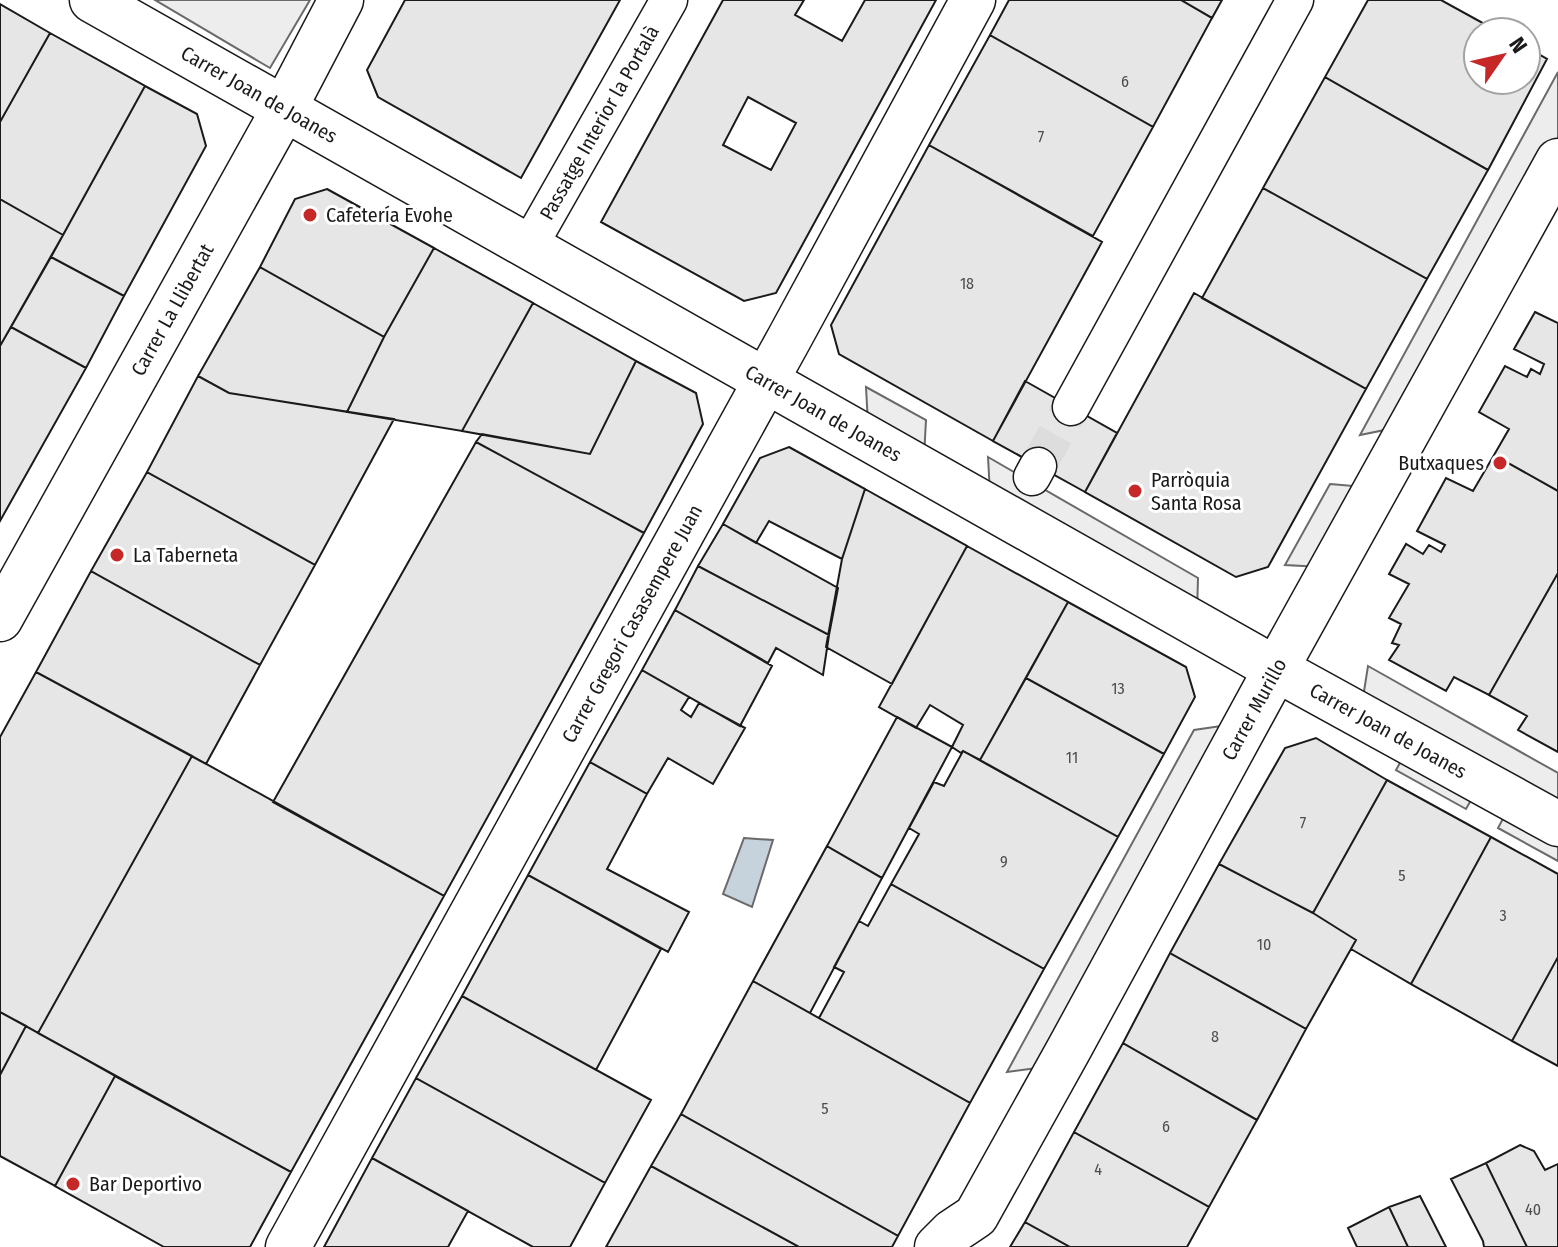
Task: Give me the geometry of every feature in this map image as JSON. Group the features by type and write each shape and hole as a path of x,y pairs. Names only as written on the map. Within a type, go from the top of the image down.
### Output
{"street":[{"name":"Carrer Joan de Joanes","path":"92,0 1276,669 1558,824"},
{"name":"Carrer La Llibertat","path":"0,619 284,109 341,0"},
{"name":"Passatge Interior la Portalà","path":"529,246 669,0"},
{"name":"Carrer Gregori Casasempere Juan","path":"288,1247 973,0"},
{"path":"1071,407 1295,0"},
{"name":"Carrer Murillo","path":"937,1247 952,1232 976,1216 1558,161"}],"shaded area":[{"path":"155,0 310,0 270,68"},
{"path":"1558,72 1558,139 1399,427 1360,435"},
{"path":"866,387 926,420 924,457 868,424"},
{"path":"988,457 1198,578 1197,613 990,493"},
{"path":"1330,484 1366,487 1322,567 1285,565"},
{"path":"1368,666 1558,773 1558,814 1362,704"},
{"path":"1228,725 1045,1067 1007,1072 1194,730"},
{"path":"1405,754 1475,793 1466,809 1396,770"},
{"path":"1507,811 1558,839 1558,861 1498,828"},
{"path":"744,838 773,840 752,907 723,894"}],"building":[{"path":"405,0 620,0 521,178 378,97 367,70"},
{"path":"723,0 804,0 795,15 842,41 865,0 936,0 776,293 744,301 601,222","holes":["748,97 796,123 771,170 723,145"]},
{"path":"1009,0 1181,0 1212,18 1153,127 990,35"},
{"path":"1181,0 1222,0 1212,18"},
{"path":"1368,0 1441,0 1470,16 1462,16 1462,96 1527,96 1488,170 1325,77"},
{"path":"0,4 50,33 0,122"},
{"path":"50,33 145,86 63,235 0,199 0,122"},
{"path":"990,35 1153,127 1093,236 929,145"},
{"path":"1325,77 1488,170 1427,279 1263,188"},
{"path":"145,86 197,114 206,146 124,296 51,257"},
{"path":"929,145 1102,242 993,441 839,354 831,325"},
{"path":"1263,188 1427,279 1366,389 1202,298"},
{"path":"327,189 434,248 384,337 260,267 295,199"},
{"path":"0,199 63,235 0,346"},
{"path":"434,248 533,303 462,431 347,412 384,337"},
{"path":"51,257 124,296 86,368 11,327"},
{"path":"260,267 384,337 347,412 229,393 198,376"},
{"path":"1194,293 1366,389 1268,567 1236,577 1085,492"},
{"path":"533,303 636,361 590,454 462,431"},
{"path":"1535,312 1558,323 1558,491 1494,455 1509,429 1479,412 1505,366 1527,377 1531,369 1540,374 1544,364 1514,349"},
{"path":"11,327 86,368 0,521 0,346"},
{"path":"636,361 696,393 703,424 644,533 476,442 482,434 590,454"},
{"path":"198,376 229,393 394,419 315,565 147,472"},
{"path":"1025,381 1117,433 1085,492 993,441"},
{"path":"476,442 644,533 444,896 273,802"},
{"path":"789,447 865,489 842,559 769,521 756,543 723,524 760,458"},
{"path":"1494,455 1558,491 1558,573 1489,695 1454,677 1446,691 1389,660 1399,645 1392,643 1401,624 1389,618 1409,584 1389,574 1406,544 1423,554 1429,545 1441,552 1445,545 1417,531 1446,478 1473,491"},
{"path":"147,472 315,565 260,665 91,571"},
{"path":"865,489 967,546 892,684 826,647 842,559"},
{"path":"723,524 838,588 829,635 698,566"},
{"path":"967,546 1068,602 980,760 952,747 963,725 930,705 916,728 879,707"},
{"path":"698,566 829,635 823,675 776,648 768,663 675,610"},
{"path":"91,571 260,665 206,764 36,672"},
{"path":"1558,573 1558,752 1518,730 1527,716 1489,695"},
{"path":"1068,602 1186,667 1195,697 1164,754 1026,678"},
{"path":"675,610 772,666 740,726 642,670"},
{"path":"642,670 689,697 681,710 691,717 699,703 745,728 713,784 668,758 647,794 590,762"},
{"path":"36,672 192,756 38,1033 0,1012 0,737"},
{"path":"1026,678 1164,754 1118,837 980,760"},
{"path":"897,717 952,747 882,878 827,846"},
{"path":"1316,738 1387,780 1313,913 1219,864 1285,748"},
{"path":"963,751 1118,837 1044,969 891,884 919,834 909,828 934,782 944,786"},
{"path":"192,756 444,896 291,1172 38,1033"},
{"path":"590,762 647,794 607,869 689,912 668,952 528,875"},
{"path":"1387,780 1491,837 1411,984 1351,949 1356,940 1313,913"},
{"path":"1491,837 1558,874 1558,957 1512,1041 1411,984"},
{"path":"827,846 882,878 810,1013 753,981"},
{"path":"1219,864 1313,913 1356,940 1306,1029 1170,953"},
{"path":"528,875 661,949 596,1070 462,996"},
{"path":"891,884 1044,969 970,1103 819,1018 844,972 834,967 859,921 868,926"},
{"path":"1170,953 1306,1029 1257,1120 1123,1043"},
{"path":"1558,957 1558,1066 1512,1041"},
{"path":"753,981 970,1103 898,1236 681,1114"},
{"path":"462,996 651,1100 605,1183 416,1078"},
{"path":"0,1012 26,1026 0,1075"},
{"path":"26,1026 115,1076 55,1186 0,1156 0,1075"},
{"path":"1123,1043 1257,1120 1209,1207 1074,1132"},
{"path":"115,1076 291,1172 250,1247 164,1247 55,1186"},
{"path":"416,1078 605,1183 570,1247 533,1247 372,1158"},
{"path":"681,1114 898,1236 892,1247 799,1247 651,1166"},
{"path":"1074,1132 1209,1207 1187,1247 1070,1247 1025,1222"},
{"path":"1520,1145 1534,1151 1545,1170 1558,1164 1558,1247 1527,1247 1486,1163"},
{"path":"372,1158 468,1211 448,1247 324,1247"},
{"path":"1486,1163 1527,1247 1484,1247 1451,1179"},
{"path":"651,1166 799,1247 606,1247"},
{"path":"1420,1196 1446,1247 1408,1247 1389,1207"},
{"path":"1389,1207 1408,1247 1357,1247 1348,1228"},
{"path":"1025,1222 1070,1247 1010,1247"}],"tunnel":[{"path":"1038,466 1071,407"}],"place":[{"name":"Cafetería Evohe","path":"310,215"},
{"name":"Butxaques","path":"1500,463"},
{"name":"Parròquia Santa Rosa","path":"1135,491"},
{"name":"La Taberneta","path":"117,555"},
{"name":"Bar Deportivo","path":"73,1184"}]}
